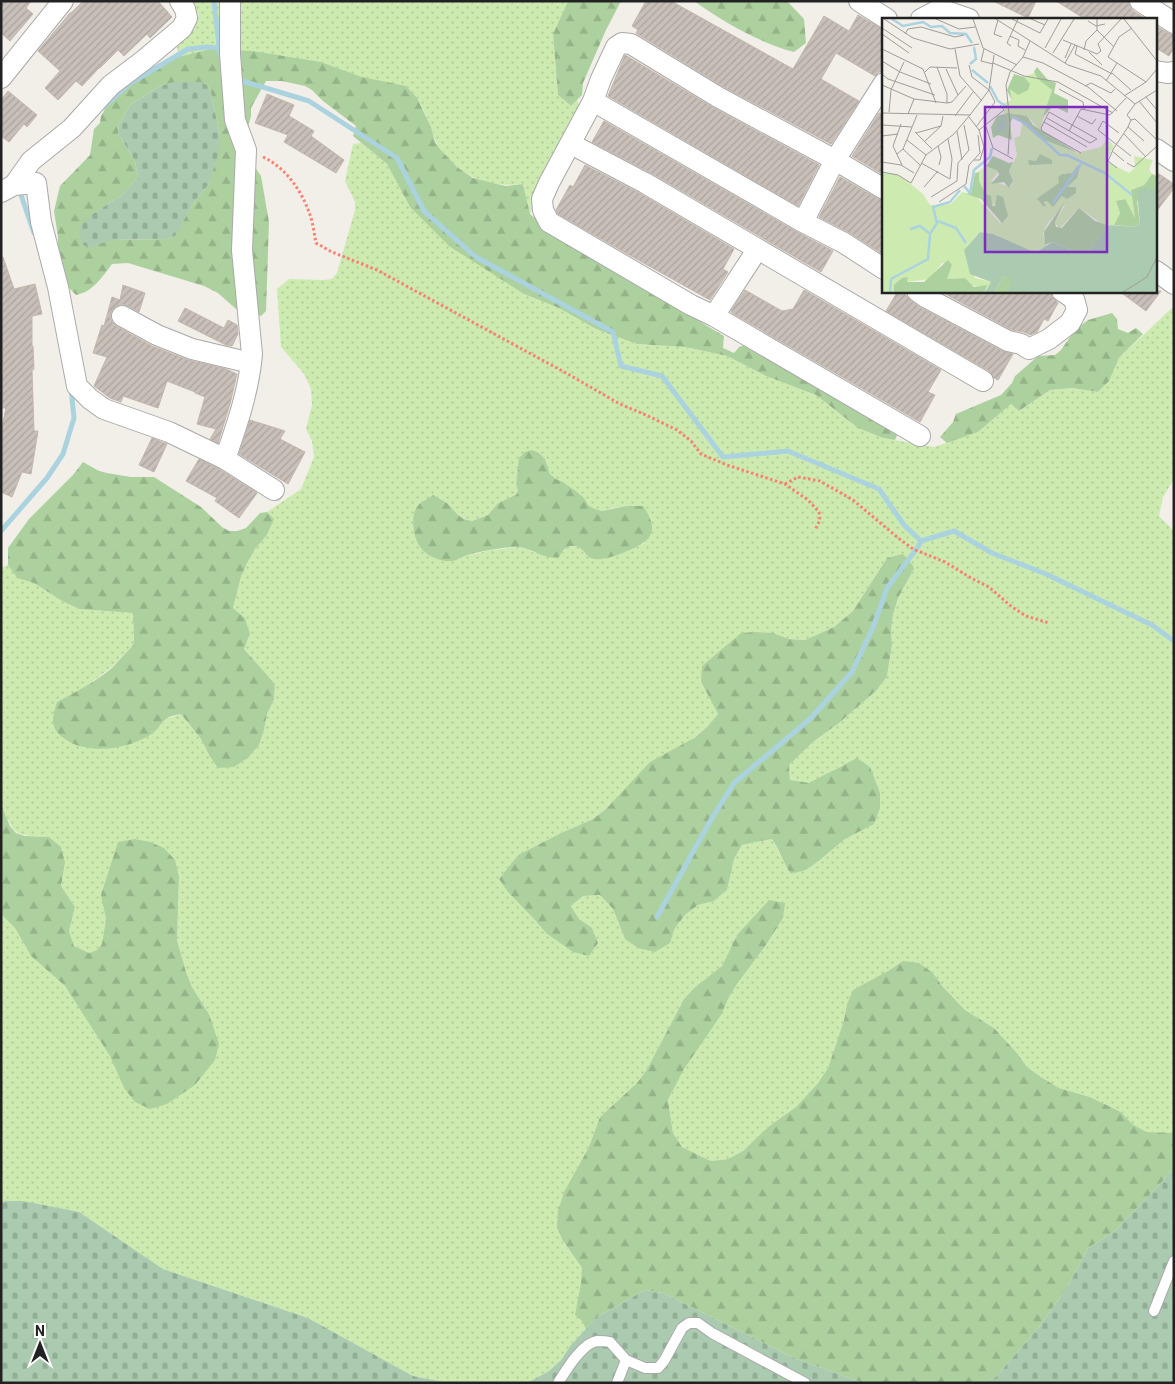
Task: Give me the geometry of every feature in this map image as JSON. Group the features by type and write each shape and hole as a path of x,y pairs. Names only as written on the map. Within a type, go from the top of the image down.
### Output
{"street":[{"path":"1,78 63,1"},
{"path":"15,186 31,161 72,128 111,85 182,28 187,18 185,9 180,1"},
{"path":"225,460 240,414 252,354 242,250 246,150 235,120 230,54 230,1"},
{"path":"859,1 885,18"},
{"path":"1140,1 1174,23"},
{"path":"923,18 940,9 958,11"},
{"path":"882,187 718,97 631,44 622,43 616,47 593,101 542,199 543,210 550,222 690,305 714,316 920,436"},
{"path":"1158,71 1174,72"},
{"path":"802,222 835,160 882,87"},
{"path":"593,101 802,222 844,243 882,268"},
{"path":"571,144 646,183 757,250 983,381"},
{"path":"1158,150 1174,161"},
{"path":"15,186 36,183 41,222 58,287 77,386 104,409 169,432 225,460 274,490"},
{"path":"714,316 757,250"},
{"path":"1158,272 1174,284"},
{"path":"918,292 1008,341 1021,344 1029,349 1049,339 1070,323 1078,310 1074,299 1064,292"},
{"path":"122,316 157,335 192,349 251,363"}],"lane":[{"path":"1154,1311 1174,1261"},
{"path":"558,1383 567,1368 587,1345 597,1341 610,1342 626,1360 645,1368 658,1368 664,1361 682,1328 689,1323 698,1323 712,1334 805,1383"},
{"path":"617,1383 626,1360"}],"path":[{"path":"246,150 272,161 294,182 309,212 316,243 332,252 377,270 620,404 677,430 691,441 701,454 727,465 785,484 808,500 819,512 820,520 815,530"},
{"path":"785,484 798,477 820,481 853,500 913,549 944,562 989,587 1012,607 1026,616 1049,623"}],"green space":[{"path":"192,1 568,1 553,34 558,95 571,106 577,100 582,110 530,214 523,184 512,185 483,181 465,173 449,159 436,142 426,115 417,98 321,62 210,49 178,57 177,45 199,16"},
{"path":"568,1 621,1 583,83 582,95 571,106 558,95 553,34"},
{"path":"694,1 787,1 804,19 806,43 794,52 780,48 741,31"},
{"path":"210,49 253,51 321,62 362,77 406,86 417,98 431,127 435,142 457,167 473,178 506,186 523,184 530,214 557,236 724,336 723,348 734,353 739,347 747,344 899,431 895,440 883,438 858,428 816,395 766,376 727,356 685,347 637,344 596,329 559,308 524,294 449,246 410,207 387,164 353,136 356,126 323,101 312,90 305,86 282,81 266,81 251,108 251,116 242,149 261,176 269,222 266,311 261,316 236,309 218,293 204,286 128,263 112,264 101,279 92,287 76,295 65,284 58,253 58,237 54,211 60,186 90,155 94,129 100,123 101,116 120,84 146,70 178,57","holes":["176,82 208,86 220,134 209,184 194,202 174,236 167,239 111,240 92,214 121,196 138,177 135,161 118,133 119,125 130,105 160,86"]},
{"path":"176,82 201,82 208,86 211,94 220,134 219,151 209,184 194,202 175,236 167,239 111,240 88,248 81,243 80,227 92,214 121,196 138,177 135,161 118,133 119,125 130,105 160,86"},
{"path":"361,143 387,164 410,207 524,294 559,308 596,329 637,344 685,347 727,356 766,376 816,395 858,428 883,438 934,447 978,432 1011,404 1019,411 1050,390 1072,388 1098,392 1109,381 1119,358 1174,306 1174,479 1163,497 1159,516 1174,531 1174,1133 1147,1132 1132,1124 1121,1112 1090,1097 1059,1088 1041,1077 1027,1067 994,1028 965,1010 943,987 933,973 903,961 847,1004 844,1020 828,1068 818,1083 796,1107 768,1127 743,1151 728,1159 711,1161 682,1147 673,1133 668,1100 684,1069 737,984 783,918 737,935 722,966 695,987 684,999 646,1071 637,1083 600,1117 588,1149 563,1242 582,1268 582,1321 586,1329 571,1345 561,1360 549,1371 527,1383 449,1383 413,1376 308,1318 163,1269 79,1212 5,1201 1,1203 1,914 15,928 31,956 65,986 111,1056 124,1088 209,1014 192,987 177,940 179,877 102,895 106,919 102,944 97,950 89,953 74,946 69,931 75,907 61,886 65,863 49,837 22,834 17,832 9,823 1,804 1,568 8,565 17,578 34,583 62,601 79,609 133,613 134,644 112,667 85,687 154,732 166,719 181,714 201,739 209,755 234,767 248,758 259,745 267,714 274,700 275,684 244,649 250,634 245,618 233,608 241,577 247,563 255,549 267,535 274,519 267,512 301,489 314,457 312,441 306,429 312,405 311,389 304,374 281,347 277,289 289,279 332,279 337,273 355,210 355,202 345,181 353,144","holes":["545,459 550,474 583,498 588,505 602,511 618,507 645,543 620,554 585,554 579,547 570,546 563,550 535,553 519,547 492,550 465,556 458,560 433,557 420,547 413,521 432,495 447,503 458,515 472,521 488,515 498,503 516,496 518,491 516,484 518,466","887,558 914,569 898,598 893,615 891,630 892,646 887,676 877,690 839,723 813,742 789,765 790,780 809,784 842,765 875,782 880,793 873,824 845,839 806,870 791,874 772,839 742,845 734,859 727,890 714,901 698,905 685,915 675,928 670,943 625,939 613,909 600,895 583,896 571,906 579,919 592,929 546,933 499,879 518,855 593,819 707,727 718,714 701,682 756,632 773,633 789,639 805,640 834,627 853,611"]},
{"path":"1112,313 1117,319 1118,329 1128,333 1136,328 1143,334 1119,358 1109,381 1098,392 1072,388 1050,390 1019,411 1011,404 978,432 947,443 940,437 953,422 956,414 1001,395 1012,383 1015,376 1038,356 1055,355 1061,350 1075,330 1088,320"},
{"path":"532,450 539,453 545,459 550,474 577,492 588,505 595,509 602,511 627,506 643,506 652,529 647,540 634,548 610,557 598,559 587,556 580,548 573,546 563,550 559,557 553,558 525,548 514,547 484,551 448,561 435,558 422,549 418,544 413,525 415,512 420,504 433,495 447,503 464,519 472,521 488,515 498,503 516,495 518,491 516,484 519,458 525,452"},
{"path":"83,462 99,471 107,473 131,477 154,477 201,507 222,527 229,531 246,528 260,513 267,512 274,519 267,535 255,549 247,563 241,577 233,608 245,618 250,634 244,649 275,684 274,700 267,714 259,745 248,758 234,767 218,768 201,739 181,714 166,719 153,733 144,739 109,748 97,749 75,744 60,735 54,727 53,718 57,702 106,673 134,644 133,613 79,609 62,601 34,583 17,578 8,565 8,548 29,519 73,475"},
{"path":"903,554 914,569 898,598 893,615 892,645 887,676 877,690 839,723 813,742 789,765 790,780 809,783 857,758 870,767 880,793 880,808 874,824 845,839 806,870 791,874 772,839 742,845 734,859 727,890 714,901 698,905 685,915 675,928 670,943 655,952 638,948 625,939 613,909 600,895 583,896 571,906 579,919 592,928 598,943 589,956 573,952 546,933 508,892 499,879 518,855 593,819 607,808 650,762 694,738 707,727 718,714 701,682 702,666 741,633 773,633 789,639 805,640 834,627 853,611 887,558"},
{"path":"1,804 10,826 16,833 25,836 49,837 61,847 65,863 61,886 75,907 69,931 74,946 89,953 97,950 102,944 106,919 101,895 118,842 135,839 150,842 164,848 175,860 179,877 177,940 192,987 209,1014 219,1044 215,1060 195,1085 167,1104 150,1109 135,1102 124,1088 110,1056 65,986 31,956 15,928 1,914"},
{"path":"769,900 785,903 783,918 737,984 721,1015 684,1069 668,1100 673,1133 682,1147 711,1161 728,1159 743,1151 768,1127 796,1107 818,1083 828,1068 853,990 903,961 919,963 933,973 943,987 965,1010 994,1028 1027,1067 1041,1077 1059,1088 1090,1097 1121,1112 1132,1124 1147,1132 1174,1133 1174,1167 1115,1231 1088,1248 1068,1286 1040,1326 996,1377 983,1383 863,1383 794,1358 663,1293 645,1290 597,1317 586,1329 582,1321 575,1315 582,1268 563,1241 557,1227 558,1211 564,1192 588,1149 600,1117 637,1083 646,1071 684,999 695,987 722,966 737,935"},
{"path":"1174,1167 1174,1383 983,1383 996,1377 1040,1326 1068,1286 1088,1248 1115,1231"},
{"path":"5,1201 23,1201 79,1212 163,1269 308,1318 413,1376 449,1383 1,1383 1,1203"},
{"path":"645,1290 663,1293 794,1358 863,1383 527,1383 549,1371 561,1360 571,1345 597,1317"}],"building":[{"path":"1,1 31,1 26,8 33,14 10,41 1,33"},
{"path":"83,1 158,1 172,17 150,38 147,34 124,56 118,50 82,86 76,81 58,100 45,88 60,71 38,51 70,13"},
{"path":"646,1 671,1 793,69 824,16 849,31 858,15 882,29 882,71 875,76 836,53 821,79 859,101 831,144 724,87 636,33 638,30 632,26"},
{"path":"993,1 1036,1 1028,18"},
{"path":"1056,1 1128,1 1133,11 1144,18 1083,18"},
{"path":"1158,27 1174,35 1174,48 1169,56 1158,49"},
{"path":"625,55 712,107 819,165 798,206 608,96"},
{"path":"8,91 37,115 27,127 24,124 9,142 1,136 1,100"},
{"path":"267,94 294,105 289,116 314,131 311,136 344,160 336,173 284,142 288,135 255,123"},
{"path":"879,113 882,114 882,174 852,156"},
{"path":"604,121 833,251 821,272 651,173 592,142"},
{"path":"585,165 639,193 734,249 723,269 728,272 710,300 558,214 556,210 570,185 573,187"},
{"path":"1158,173 1174,184 1174,188 1158,209"},
{"path":"840,177 882,200 882,254 850,233 819,217"},
{"path":"1,257 3,257 14,289 35,284 42,314 32,316 34,431 38,431 31,474 22,472 12,497 1,492 1,432 6,408 1,408 1,374 3,374"},
{"path":"123,285 145,293 139,312 122,304 112,310 110,317 116,326 152,346 188,360 226,369 237,374 218,443 210,439 216,429 197,424 205,397 195,392 167,381 158,408 123,396 121,402 110,398 94,386 107,357 93,353 102,325 104,326 112,297 120,300"},
{"path":"745,290 782,311 793,309 804,290 941,370 928,392 935,395 920,422 732,313 731,311"},
{"path":"1161,291 1146,311 1120,292"},
{"path":"897,292 905,292 906,296 921,308 1002,351 1013,354 998,380 989,371 886,311"},
{"path":"942,292 1050,292 1058,303 1048,321 1044,319 1037,332 1030,335 1012,330"},
{"path":"185,308 224,328 228,320 237,325 238,334 232,346 226,345 178,321"},
{"path":"250,420 285,431 280,439 305,452 288,484 239,454"},
{"path":"152,438 167,444 154,472 139,465"},
{"path":"199,459 257,493 239,518 215,501 217,498 186,481"}],"waterway":[{"path":"214,1 220,55"},
{"path":"104,107 129,84 188,49 220,48"},
{"path":"236,79 309,101 397,158 424,211 476,257 613,332 621,366 662,376 723,457 788,451 879,489 904,525 921,541 954,531 992,553 1046,574 1152,625 1174,641"},
{"path":"20,189 34,233"},
{"path":"1,531 47,478 63,454 74,418 71,389"},
{"path":"657,917 709,823 734,783 811,718 852,672 874,625 887,588 921,541"}]}
